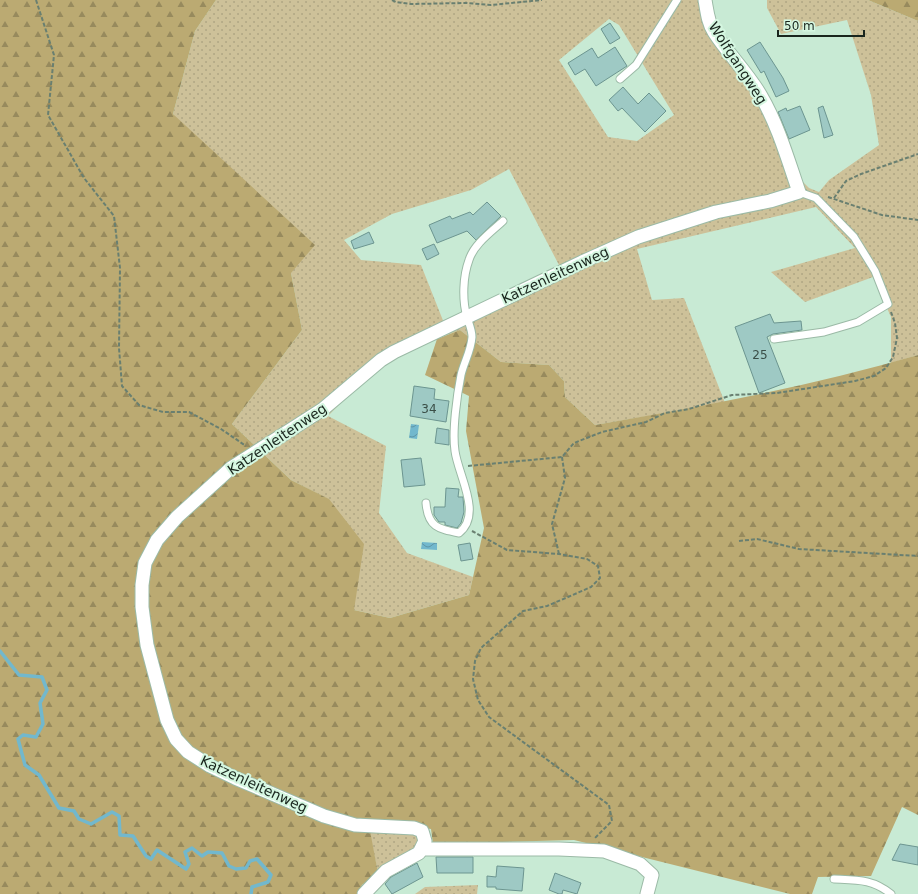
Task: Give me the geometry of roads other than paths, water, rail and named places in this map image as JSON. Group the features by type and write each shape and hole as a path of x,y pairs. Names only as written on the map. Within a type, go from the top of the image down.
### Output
{"street":[{"name":"Wolfgangweg","path":"705,0 707,14 714,31 748,74 762,98 777,131 799,192"},
{"name":"Katzenleitenweg","path":"422,849 425,842 422,831 414,828 355,825 324,816 210,766 181,746 172,731 147,645 143,624 142,585 145,563 157,540 177,518 221,477 255,452 323,409 381,360 467,316 638,237 716,212 770,201 799,192"},
{"path":"364,894 386,871 412,858 422,849 559,849 604,851 640,864 652,874 647,894"}],"lane":[{"path":"620,80 636,66 677,0"},
{"path":"774,340 817,334 858,322 888,304 875,271 854,237 816,198 799,192"},
{"path":"426,503 427,513 431,523 443,530 459,533 466,528 470,515 469,507 458,467 454,436 461,375 470,350 472,336 467,316 465,289 468,261 479,244 503,221"},
{"path":"834,879 869,881 892,894"}],"water":[{"path":"411,424 419,425 417,439 409,438"},
{"path":"422,542 437,543 437,550 421,549"}],"waterway":[{"path":"0,651 19,675 42,677 47,690 40,703 43,724 36,737 23,735 18,739 25,765 39,775 59,808 74,811 79,819 91,824 112,812 119,816 120,835 133,836 146,856 151,859 157,850 186,869 189,864 185,852 192,848 202,856 208,852 222,853 229,866 236,869 246,868 250,861 257,859 271,875 268,882 252,887 251,894"}]}
